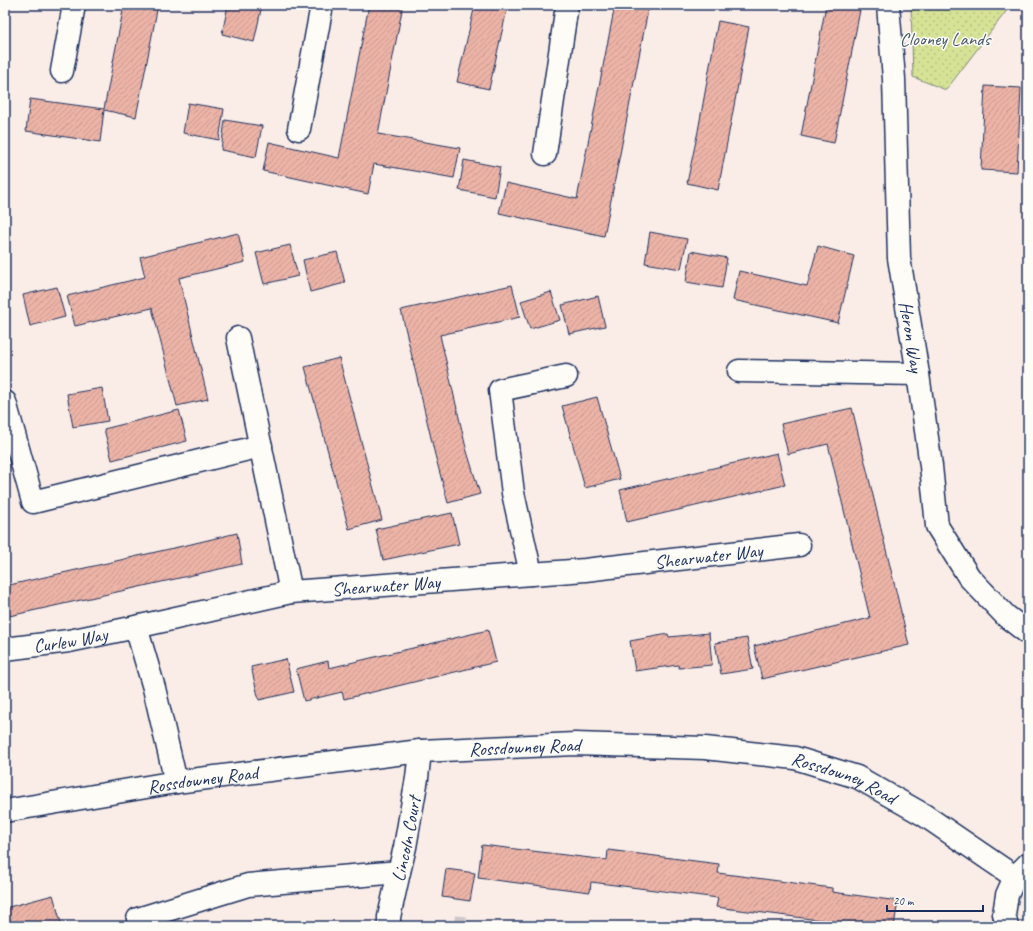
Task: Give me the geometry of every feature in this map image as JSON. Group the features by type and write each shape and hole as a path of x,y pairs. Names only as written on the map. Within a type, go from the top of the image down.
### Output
{"street":[{"path":"62,72 74,5"},
{"path":"299,129 322,5"},
{"path":"545,154 567,5"},
{"name":"Heron Way","path":"888,5 894,79 898,258 918,374 931,466 937,526 969,576 1006,616 1028,633"},
{"path":"238,338 291,592"},
{"path":"739,371 918,374"},
{"path":"531,574 514,493 500,390 566,376"},
{"path":"5,402 33,502 261,446"},
{"name":"Shearwater Way","path":"136,627 291,592 585,570 799,546"},
{"path":"136,627 154,688 176,782"},
{"name":"Curlew Way","path":"5,649 69,640 136,627"},
{"name":"Rossdowney Road","path":"5,811 176,782 420,751 575,744 705,748 796,758 857,776 1022,870"},
{"name":"Lincoln Court","path":"389,926 389,917 398,872 405,847 417,778 420,751"},
{"path":"1007,926 1004,914 1007,895 1022,870"},
{"path":"138,919 248,885 398,872"}],"green space":[{"name":"Clooney Lands","path":"911,5 1011,5 946,90 913,77"}],"building":[{"path":"124,5 158,5 136,117 104,110 100,142 26,131 30,99 104,109"},
{"path":"228,5 262,5 254,42 222,34"},
{"path":"369,5 403,5 378,134 460,148 454,178 374,164 368,194 263,171 269,142 339,158"},
{"path":"475,5 508,5 489,89 457,82"},
{"path":"615,5 649,5 604,236 499,213 506,183 577,199"},
{"path":"826,5 861,5 834,143 801,136"},
{"path":"718,21 749,27 718,190 687,183"},
{"path":"985,86 1021,88 1017,172 981,170"},
{"path":"188,103 224,109 219,140 183,133"},
{"path":"225,120 262,126 256,157 221,150"},
{"path":"464,160 500,167 495,197 459,190"},
{"path":"650,232 687,239 681,269 645,263"},
{"path":"238,233 245,262 179,278 208,399 177,406 152,308 75,326 67,296 145,277 140,257"},
{"path":"290,245 298,276 264,284 256,253"},
{"path":"818,246 854,256 838,323 733,300 739,271 807,286"},
{"path":"691,251 727,258 722,288 686,282"},
{"path":"337,252 345,283 310,292 303,260"},
{"path":"512,285 520,317 440,335 466,448 480,494 448,503 435,455 401,310"},
{"path":"57,287 65,317 30,326 23,295"},
{"path":"551,292 560,320 530,329 521,301"},
{"path":"598,296 605,326 569,334 562,305"},
{"path":"339,358 382,520 349,529 305,367"},
{"path":"102,388 108,421 73,427 67,394"},
{"path":"597,397 620,479 585,488 562,406"},
{"path":"852,408 909,645 762,679 754,646 870,618 828,444 788,454 781,424"},
{"path":"179,410 187,441 112,460 104,429"},
{"path":"777,453 785,485 627,522 620,490"},
{"path":"452,513 459,544 383,560 376,529"},
{"path":"237,533 242,564 5,617 5,586"},
{"path":"488,630 496,662 344,699 342,692 304,701 296,669 328,661 329,668"},
{"path":"709,633 712,665 679,668 678,665 635,671 630,641 668,634 669,637"},
{"path":"747,638 753,669 721,674 715,643"},
{"path":"286,659 294,692 259,700 251,667"},
{"path":"482,845 607,860 608,850 719,864 718,873 832,888 832,892 898,901 894,926 834,926 835,922 716,907 718,898 591,882 590,892 478,878"},
{"path":"446,869 475,873 470,901 442,897"},
{"path":"53,895 62,926 5,926 5,908"}],"tunnel":[{"path":"454,925 466,926"}]}
